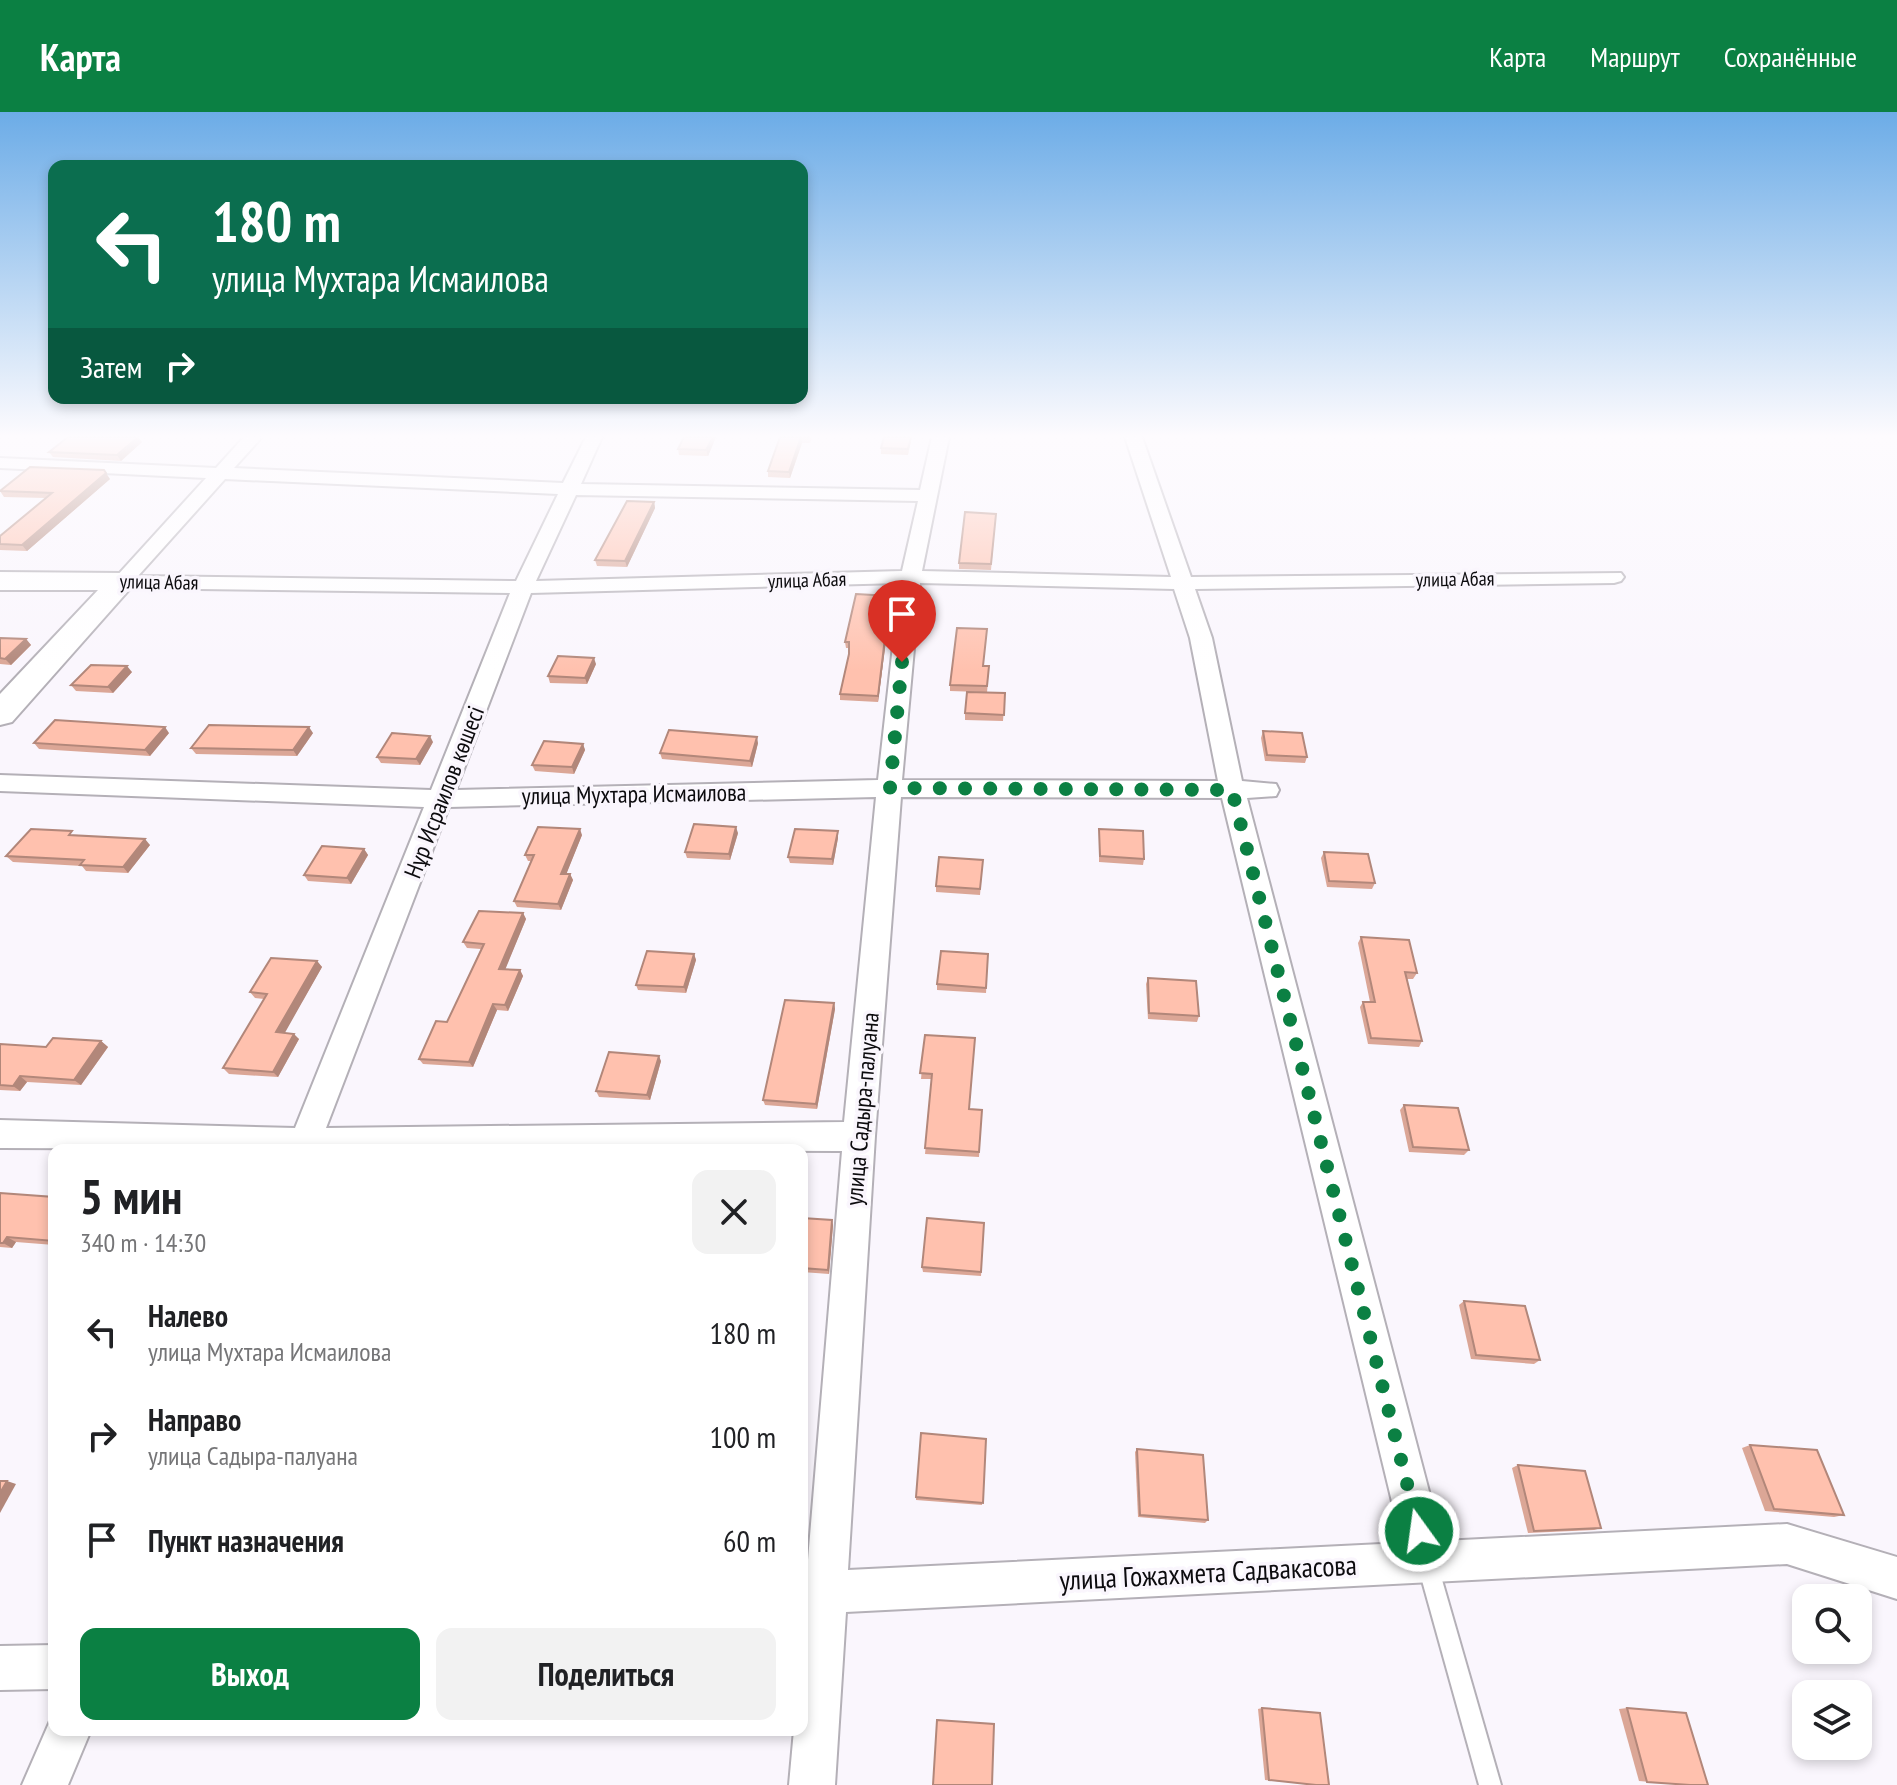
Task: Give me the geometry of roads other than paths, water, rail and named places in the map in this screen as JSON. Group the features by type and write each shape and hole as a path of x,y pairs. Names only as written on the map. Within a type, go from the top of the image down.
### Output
{"street":[{"path":"0,714 182,515"},
{"name":"Нұр Исраилов көшесі","path":"304,1144 523,587 556,515"},
{"name":"улица Садыра-палуана","path":"812,1785 813,1592 911,577 924,515"},
{"path":"1160,515 1201,638 1232,790 1427,1562"},
{"name":"улица Абая","path":"0,581 523,587 911,577 1182,583 1614,577"},
{"name":"улица Мухтара Исмаилова","path":"0,783 442,799 890,788 1267,790"},
{"path":"0,1134 233,1144"},
{"path":"455,1144 859,1136"},
{"name":"улица Гожахмета Садвакасова","path":"813,1592 1787,1544 1897,1578"},
{"path":"0,1668 48,1667"},
{"path":"45,1785 66,1736"}],"lane":[{"path":"1427,1562 1490,1785"}]}
